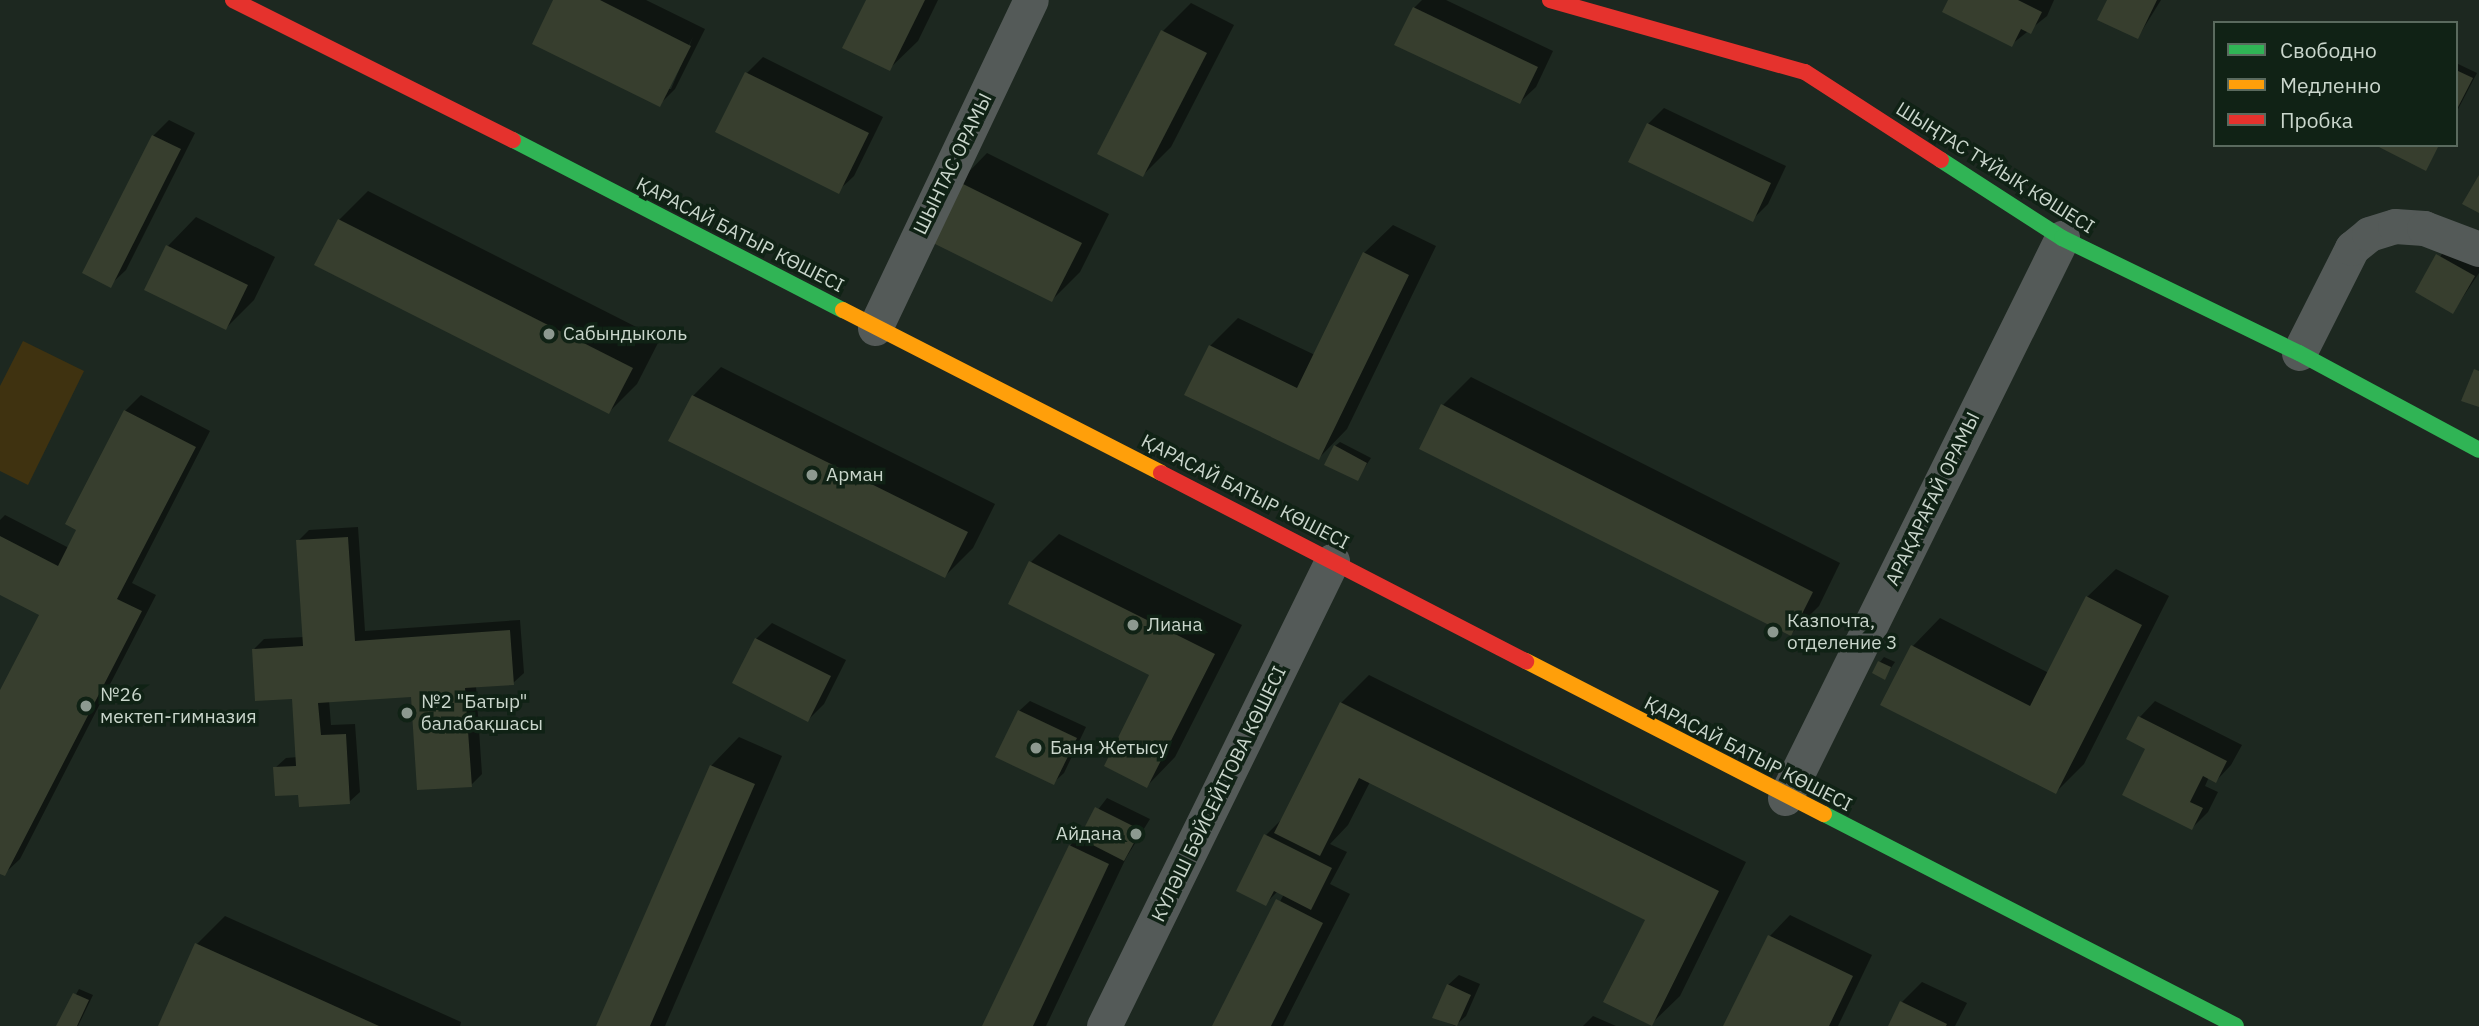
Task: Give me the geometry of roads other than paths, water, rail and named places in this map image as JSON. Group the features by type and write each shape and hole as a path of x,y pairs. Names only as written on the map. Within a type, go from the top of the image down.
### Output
{"street":[{"name":"ҚАРАСАЙ БАТЫР КӨШЕСІ","path":"233,0 304,32 874,328 1332,561 1785,798 2236,1026"},
{"name":"ШЫНТАС ОРАМЫ","path":"874,328 1031,0"},
{"name":"ШЫҢТАС ТҰЙЫҚ КӨШЕСІ","path":"1550,0 1805,72 2062,238 2299,353 2479,450"},
{"path":"2299,353 2352,248 2369,234 2395,226 2424,228 2479,249"},
{"name":"АРАҚАРАҒАЙ ОРАМЫ","path":"1785,798 2062,238"},
{"name":"КҮЛӘШ БӘЙСЕЙІТОВА КӨШЕСІ","path":"1104,1026 1332,561"}],"place":[{"name":"Сабындыколь","path":"549,334"},
{"name":"Арман","path":"812,475"},
{"name":"Лиана","path":"1133,625"},
{"name":"Казпочта, отделение 3","path":"1773,632"},
{"name":"№26 мектеп-гимназия","path":"86,706"},
{"name":"№2 \"Батыр\" балабақшасы","path":"407,713"},
{"name":"Баня Жетысу","path":"1036,748"},
{"name":"Айдана","path":"1136,834"}]}
